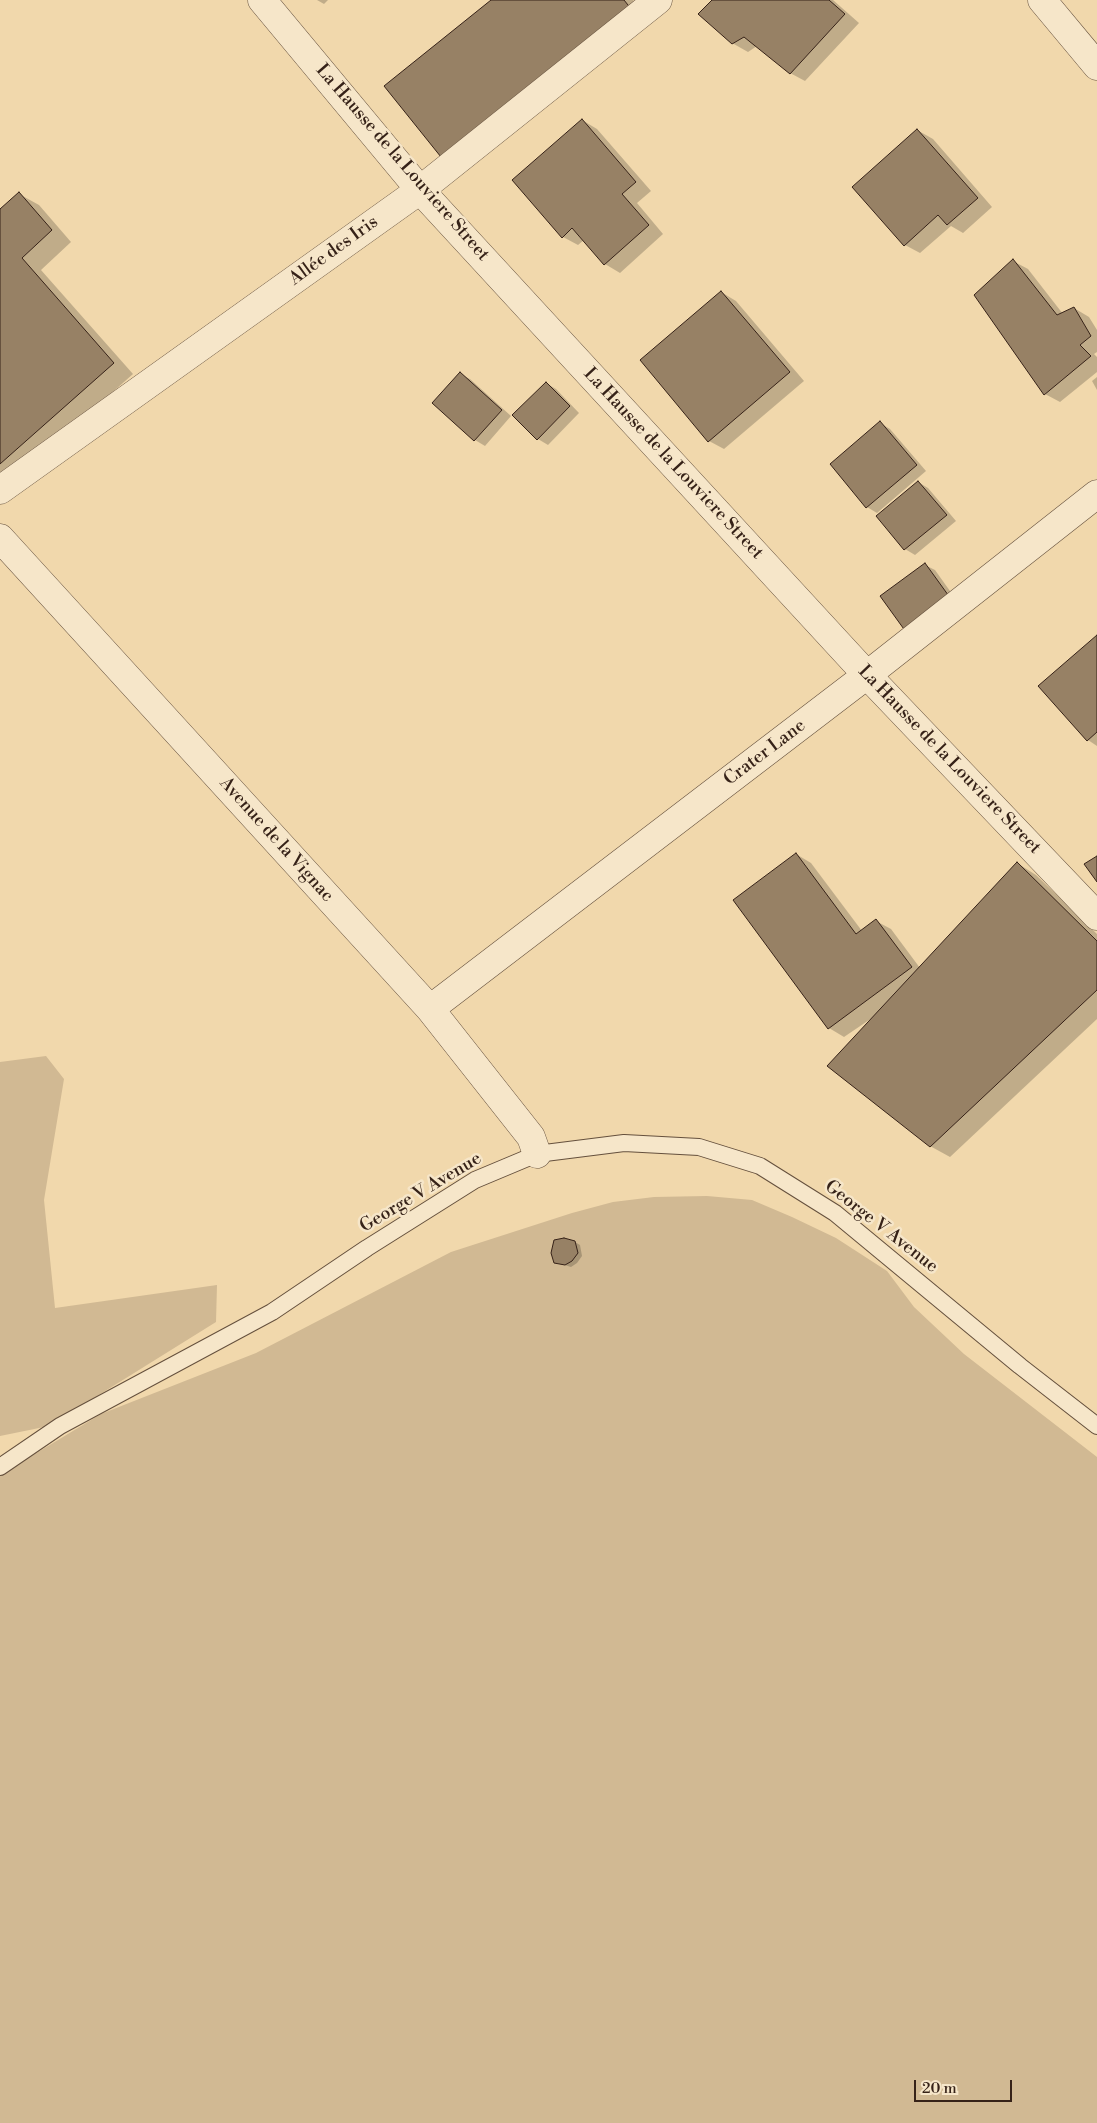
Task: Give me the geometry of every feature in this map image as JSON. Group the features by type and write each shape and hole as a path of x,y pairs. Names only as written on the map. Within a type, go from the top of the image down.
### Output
{"street":[{"name":"La Hausse de la Louviere Street","path":"262,0 420,190 867,675 1097,916"},
{"name":"Allée des Iris","path":"0,490 420,190 658,0"},
{"path":"1042,0 1097,66"},
{"name":"Crater Lane","path":"430,1009 867,675 1097,494"},
{"name":"Avenue de la Vignac","path":"0,538 430,1009 531,1137 537,1154"}],"lane":[{"name":"George V Avenue","path":"0,1467 60,1426 272,1312 366,1248 475,1180 537,1154 624,1143 699,1147 760,1166 835,1213 1020,1366 1097,1426"}],"shaded area":[{"path":"46,1056 64,1079 44,1200 55,1308 217,1285 216,1322 49,1426 0,1436 0,1062"},
{"path":"707,1196 752,1200 836,1238 887,1271 914,1307 964,1354 1097,1457 1097,2123 0,2123 0,1475 101,1414 256,1353 451,1252 572,1213 613,1202 654,1197"}],"building":[{"path":"491,0 624,0 632,10 445,162 384,86"},
{"path":"712,0 829,0 845,14 790,74 744,37 732,44 698,14"},
{"path":"582,119 636,182 622,194 649,225 604,265 572,228 562,238 512,180"},
{"path":"917,129 978,198 947,225 938,215 904,246 852,187"},
{"path":"19,192 52,230 22,258 114,363 0,464 0,209"},
{"path":"1013,259 1057,315 1074,307 1091,336 1080,345 1091,356 1044,395 974,295"},
{"path":"721,291 790,372 708,442 640,360"},
{"path":"460,372 502,410 474,441 432,403"},
{"path":"546,382 570,406 537,440 512,415"},
{"path":"880,421 917,465 866,508 830,464"},
{"path":"918,481 947,515 904,550 876,516"},
{"path":"925,563 951,599 906,632 880,596"},
{"path":"1097,635 1097,732 1087,741 1038,686"},
{"path":"796,853 856,934 876,919 912,967 828,1029 733,900"},
{"path":"1097,856 1097,882 1084,864"},
{"path":"1017,862 1097,941 1097,990 930,1147 827,1066"},
{"path":"564,1238 575,1241 578,1253 572,1261 565,1265 554,1263 551,1253 554,1240"}]}
